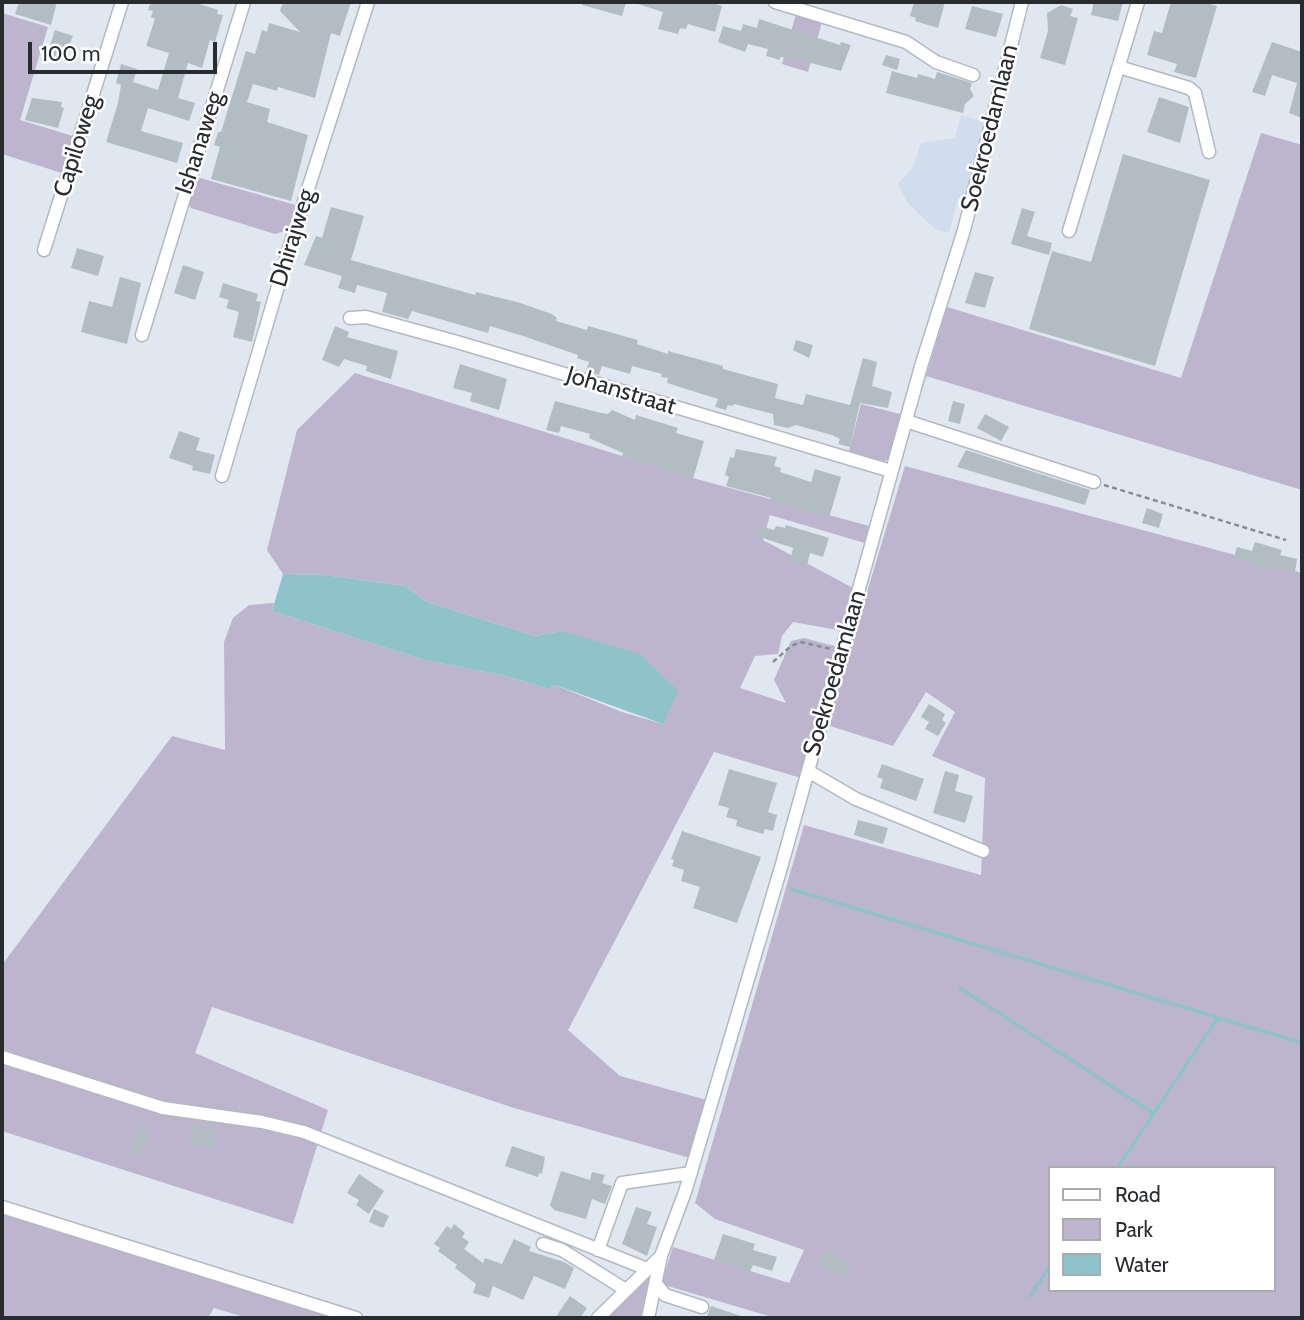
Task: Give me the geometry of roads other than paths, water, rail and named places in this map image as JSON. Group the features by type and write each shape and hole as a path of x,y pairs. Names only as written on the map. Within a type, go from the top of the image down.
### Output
{"street":[{"name":"Capiloweg","path":"44,250 122,2"},
{"name":"Ishanaweg","path":"142,335 244,2"},
{"name":"Dhirajweg","path":"222,476 368,2"},
{"path":"775,2 906,41 936,62 973,75"},
{"name":"Soekroedamlaan","path":"598,1318 661,1256 691,1173 808,771 891,471 964,230 1022,2"},
{"path":"1069,231 1138,2"},
{"path":"1119,67 1189,88 1195,93 1209,152"},
{"name":"Johanstraat","path":"350,317 366,317 457,342 891,471"},
{"path":"906,421 1094,482"},
{"path":"808,771 856,799 983,851"},
{"path":"2,1057 163,1108 262,1122 304,1132 647,1269"},
{"path":"598,1250 622,1183 691,1173"},
{"path":"2,1207 356,1318"},
{"path":"543,1244 562,1250 626,1290"},
{"path":"648,1318 657,1286 661,1256"},
{"path":"657,1286 664,1295 702,1307"}],"water":[{"path":"283,574 325,575 405,586 427,602 535,636 562,631 640,654 678,691 663,724 555,685 549,689 506,676 424,660 272,611"}],"waterway":[{"path":"791,889 1302,1043"},
{"path":"960,988 1153,1113"},
{"path":"1118,1166 1217,1019"},
{"path":"1030,1296 1048,1269"}]}
